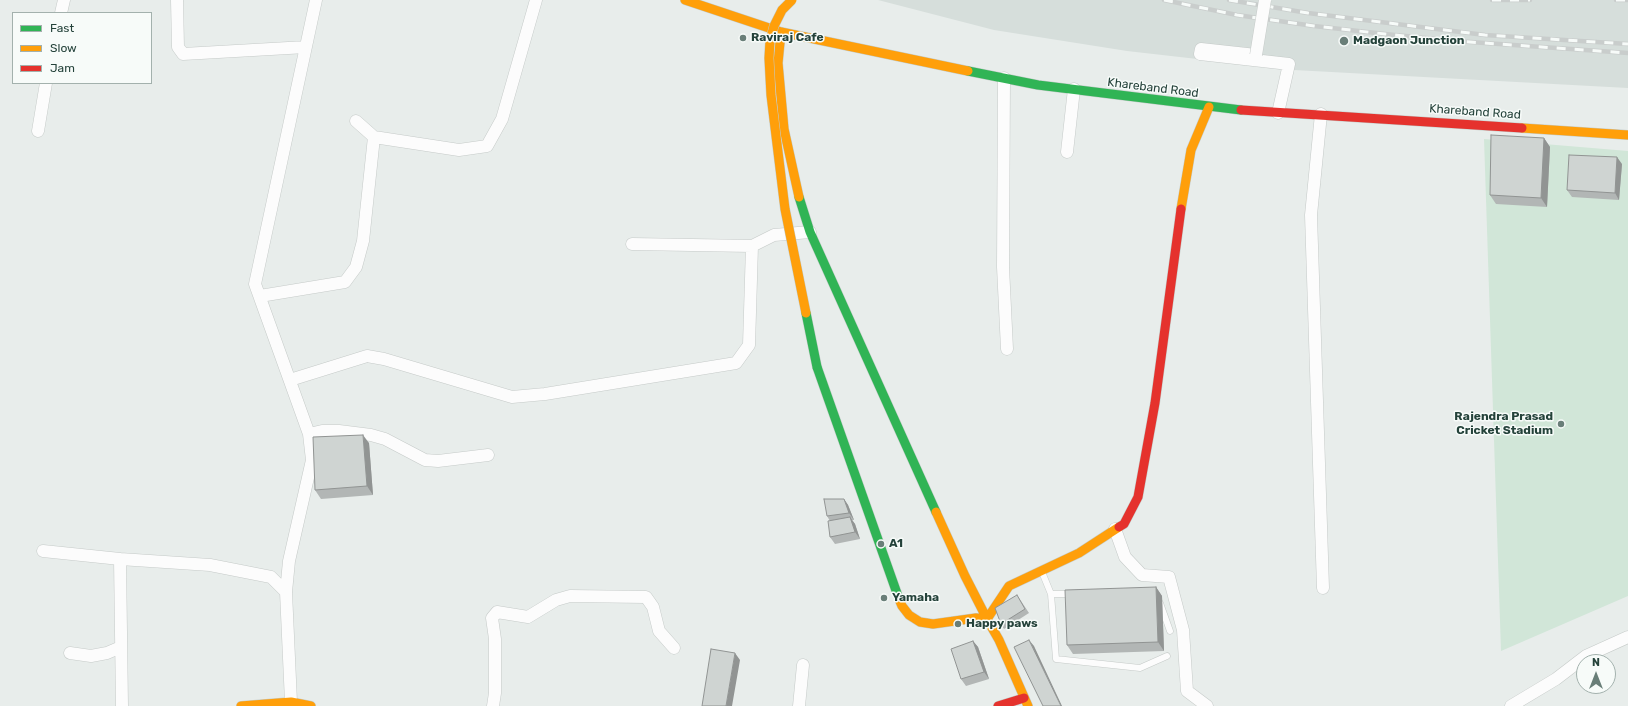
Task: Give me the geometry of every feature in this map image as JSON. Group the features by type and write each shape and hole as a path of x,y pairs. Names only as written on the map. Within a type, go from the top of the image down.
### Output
{"main road":[{"name":"Khareband Road","path":"685,0 781,32 1038,85 1209,107 1278,113 1321,114 1628,135"},
{"path":"792,0 782,10 774,26 770,41 768,58 770,88 785,209 817,367 902,606 909,615 920,622 933,624 976,618 987,619"},
{"path":"781,32 778,63 784,129 800,202 810,232 965,576 999,640 1026,702 998,706"},
{"path":"987,619 1009,586 1079,553 1124,524 1138,497 1155,403 1178,222 1192,150 1209,107"},
{"path":"241,706 291,702 311,706"}],"street":[{"path":"61,12 64,0"},
{"path":"177,0 178,47 183,54 306,47"},
{"path":"291,702 286,592 289,561 312,460 309,434 256,284 316,0"},
{"path":"356,121 374,137 459,150 487,146 502,119 536,0"},
{"path":"1264,0 1256,55 1201,48 1200,54 1289,64 1278,113"},
{"path":"1004,78 1003,267 1007,349"},
{"path":"38,131 46,84"},
{"path":"1067,152 1074,89"},
{"path":"1321,114 1311,216 1323,588"},
{"path":"260,296 345,282 349,277 356,267 363,241 374,137"},
{"path":"632,244 752,246 774,235 810,232"},
{"path":"290,380 367,356 384,359 512,397 544,394 736,363 749,345 752,246"},
{"path":"309,434 322,431 371,434 385,439 425,460 438,461 488,455"},
{"path":"1115,529 1125,558 1142,575 1169,577 1183,630 1187,691 1207,706"},
{"path":"43,551 120,559 210,565 271,577 286,592"},
{"path":"120,559 122,706"},
{"path":"493,706 495,692 495,639 492,618 497,612 528,617 556,600 570,596 646,597 653,607 659,631 674,648"},
{"path":"1511,706 1556,679 1586,656 1628,637"},
{"path":"70,653 91,656 107,653 121,647"},
{"path":"799,706 803,665"}],"lane":[{"path":"1041,571 1051,594 1056,659 1140,668 1167,656"},
{"path":"1051,594 1081,593"},
{"path":"1159,598 1170,631"}],"shaded area":[{"name":"Madgaon Junction","path":"878,0 1628,0 1628,88 1294,70 1127,51 994,30"}],"green space":[{"name":"Rajendra Prasad Cricket Stadium","path":"1484,139 1628,151 1628,596 1501,651"}],"building":[{"path":"1491,135 1544,138 1541,198 1490,195"},
{"path":"1569,155 1617,157 1615,193 1567,190"},
{"path":"363,435 367,486 315,490 313,437"},
{"path":"824,499 844,499 849,513 827,516"},
{"path":"850,517 855,532 830,537 828,521"},
{"path":"1156,587 1158,642 1067,645 1065,590"},
{"path":"1017,595 1025,609 1001,624 995,608"},
{"path":"1029,640 1061,706 1043,706 1014,647"},
{"path":"973,641 984,672 961,679 951,649"},
{"path":"711,649 735,653 726,706 702,706"}],"railway":[{"path":"1164,0 1237,15 1314,26 1456,41 1628,53"},
{"path":"1229,0 1308,13 1485,35 1628,44"},
{"path":"1492,0 1530,0"},
{"path":"1616,0 1628,0"}],"traffic: fast":[{"path":"968,71 1038,85 1241,110"},
{"path":"799,197 810,232 936,512"},
{"path":"806,313 817,367"},
{"path":"817,367 899,599"}],"traffic: slow":[{"path":"685,0 781,32 968,71"},
{"path":"792,0 782,10 774,26 770,41 769,58 771,95 785,209 806,313"},
{"path":"781,32 778,63 784,129 799,197"},
{"path":"1181,209 1191,150 1209,107"},
{"path":"1522,128 1628,135"},
{"path":"936,512 965,576 987,619 1009,586 1079,553 1119,527"},
{"path":"899,599 909,615 920,622 933,624 976,618 987,619 999,640 1028,706"},
{"path":"241,706 291,702 311,706"}],"traffic: jam":[{"path":"1241,110 1522,128"},
{"path":"1119,527 1124,524 1138,497 1155,403 1181,209"},
{"path":"998,706 1024,698"}],"place":[{"name":"Raviraj Cafe","path":"743,38"},
{"name":"Madgaon Junction","path":"1344,41"},
{"name":"Rajendra Prasad Cricket Stadium","path":"1561,424"},
{"name":"A1","path":"881,544"},
{"name":"Yamaha","path":"884,598"},
{"name":"Happy paws","path":"958,624"}]}
